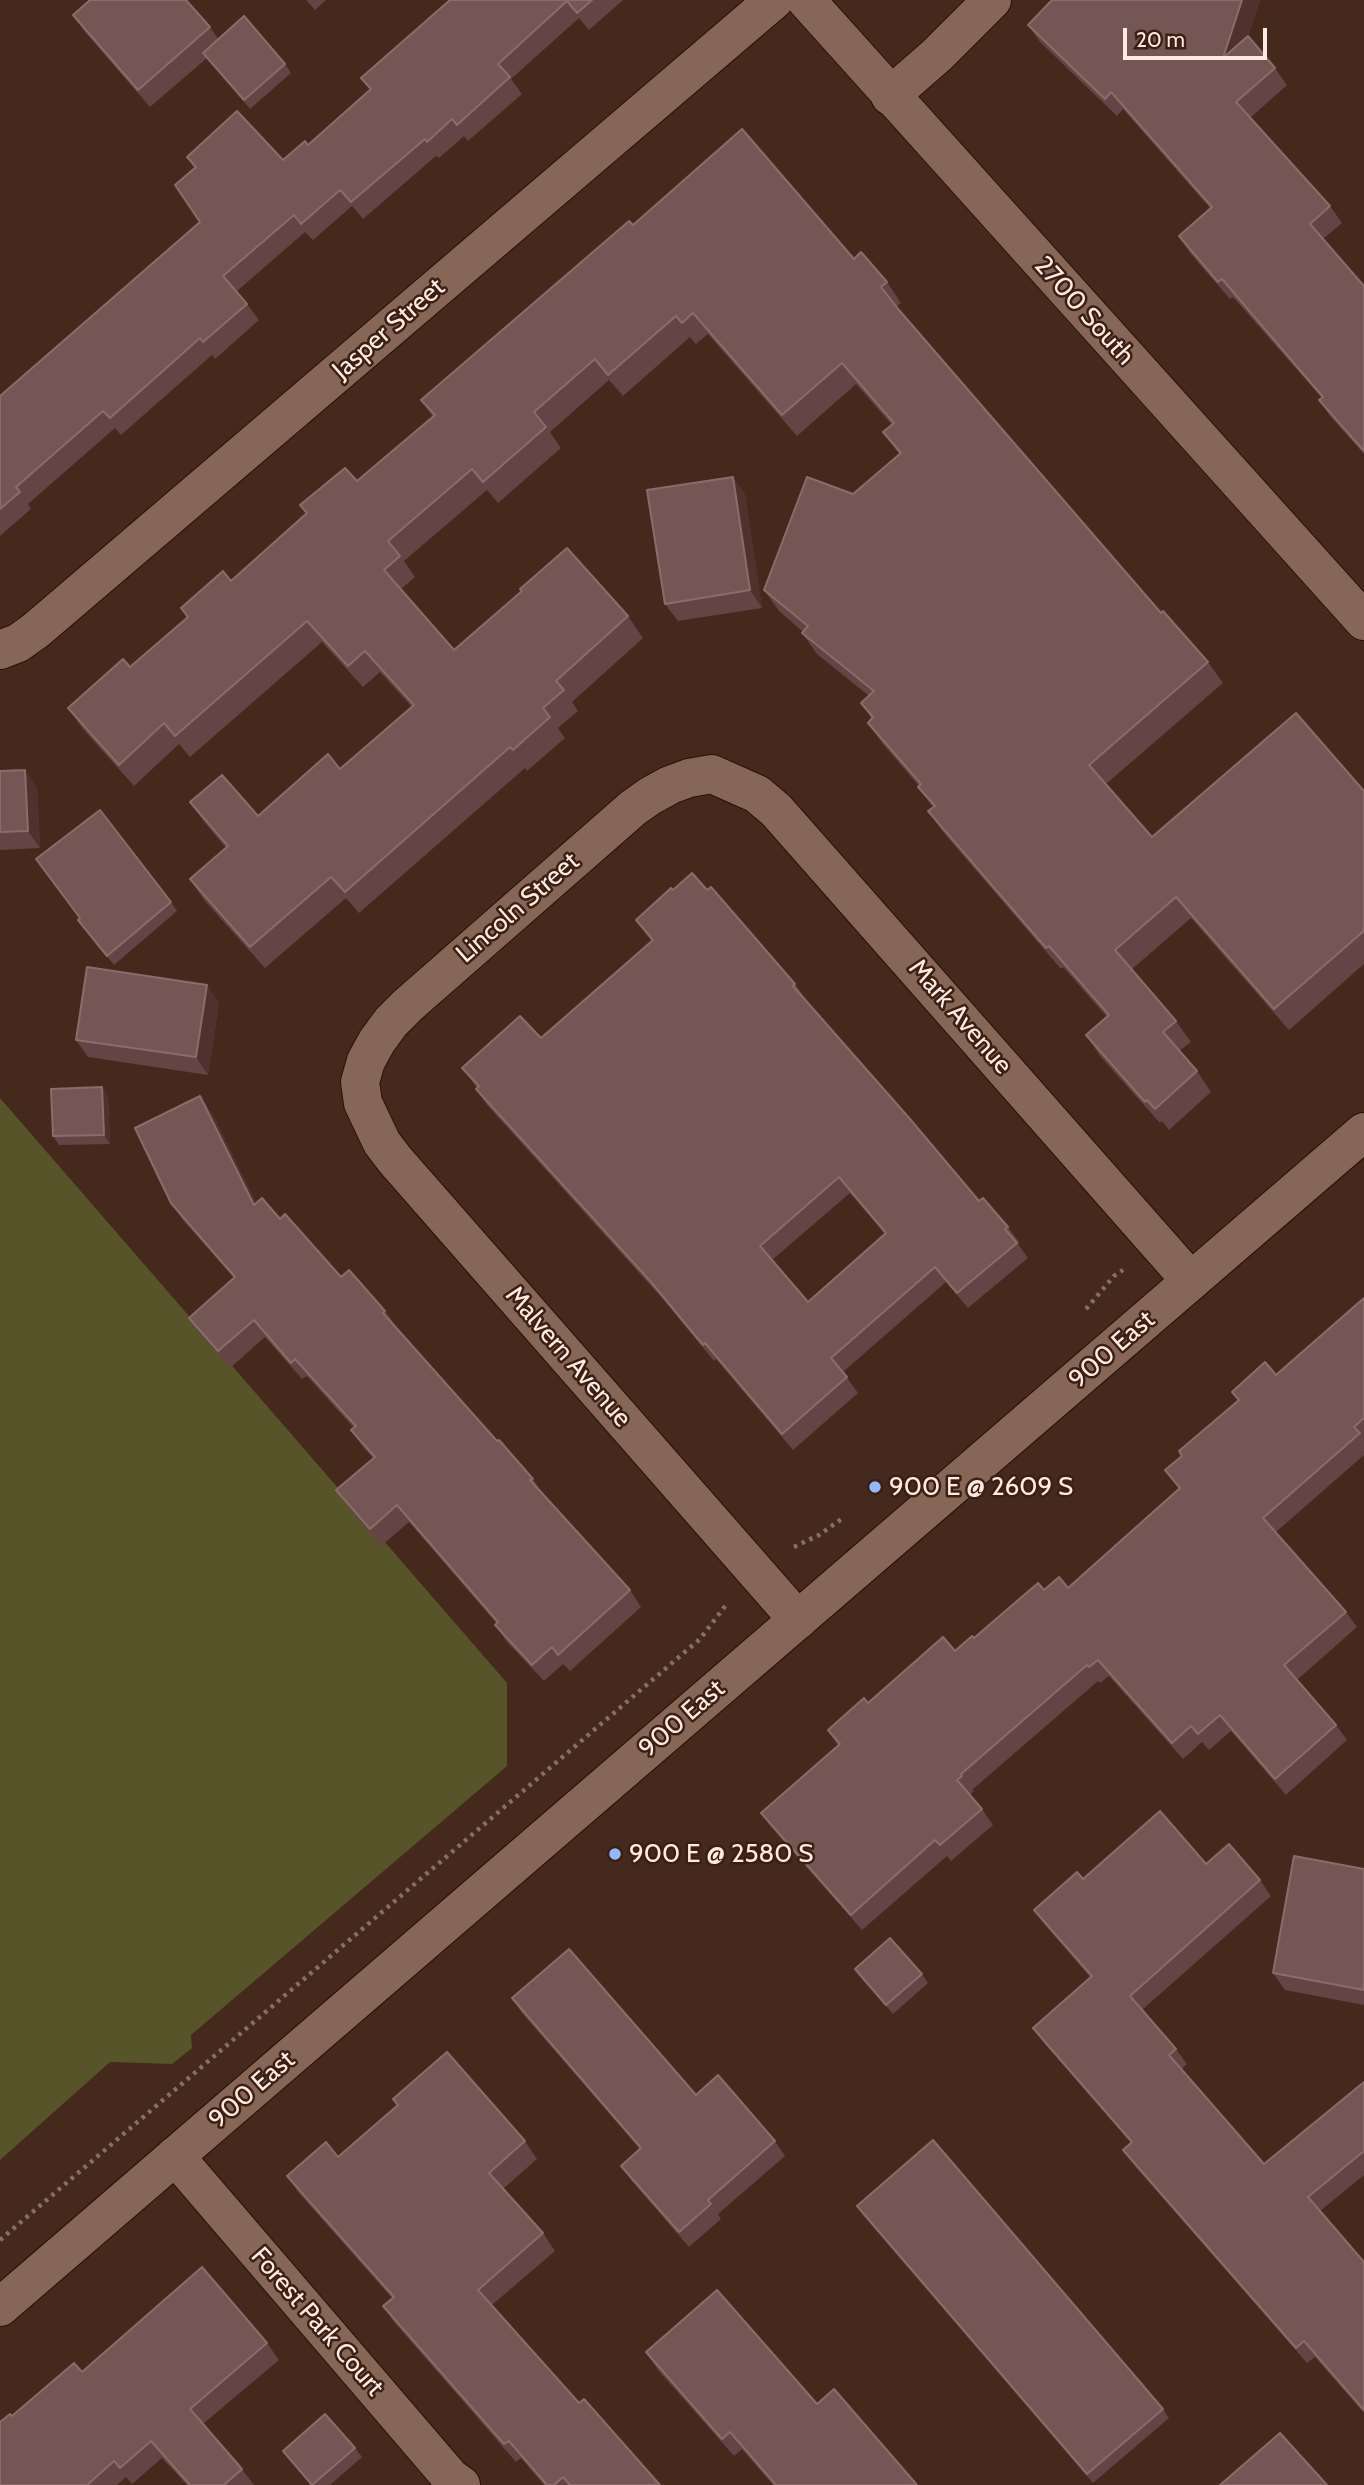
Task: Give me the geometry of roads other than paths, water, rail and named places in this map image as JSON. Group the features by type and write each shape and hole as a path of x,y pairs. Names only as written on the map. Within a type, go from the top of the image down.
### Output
{"street":[{"name":"Jasper Street","path":"0,650 18,643 35,631 774,0"},
{"name":"2700 South","path":"806,0 1364,621"},
{"path":"890,96 937,55 992,0"},
{"name":"Lincoln Street","path":"360,1082 366,1061 377,1041 391,1022 418,996 650,796 690,778 712,774"},
{"name":"Mark Avenue","path":"712,774 757,794 793,827 1192,1281"},
{"name":"Malvern Avenue","path":"360,1082 363,1103 395,1160 798,1620"},
{"name":"900 East","path":"0,2307 1364,1132"},
{"name":"Forest Park Court","path":"175,2156 442,2467 461,2485"}],"place":[{"name":"900 E @ 2609 S","path":"875,1487"},
{"name":"900 E @ 2580 S","path":"615,1854"}]}
